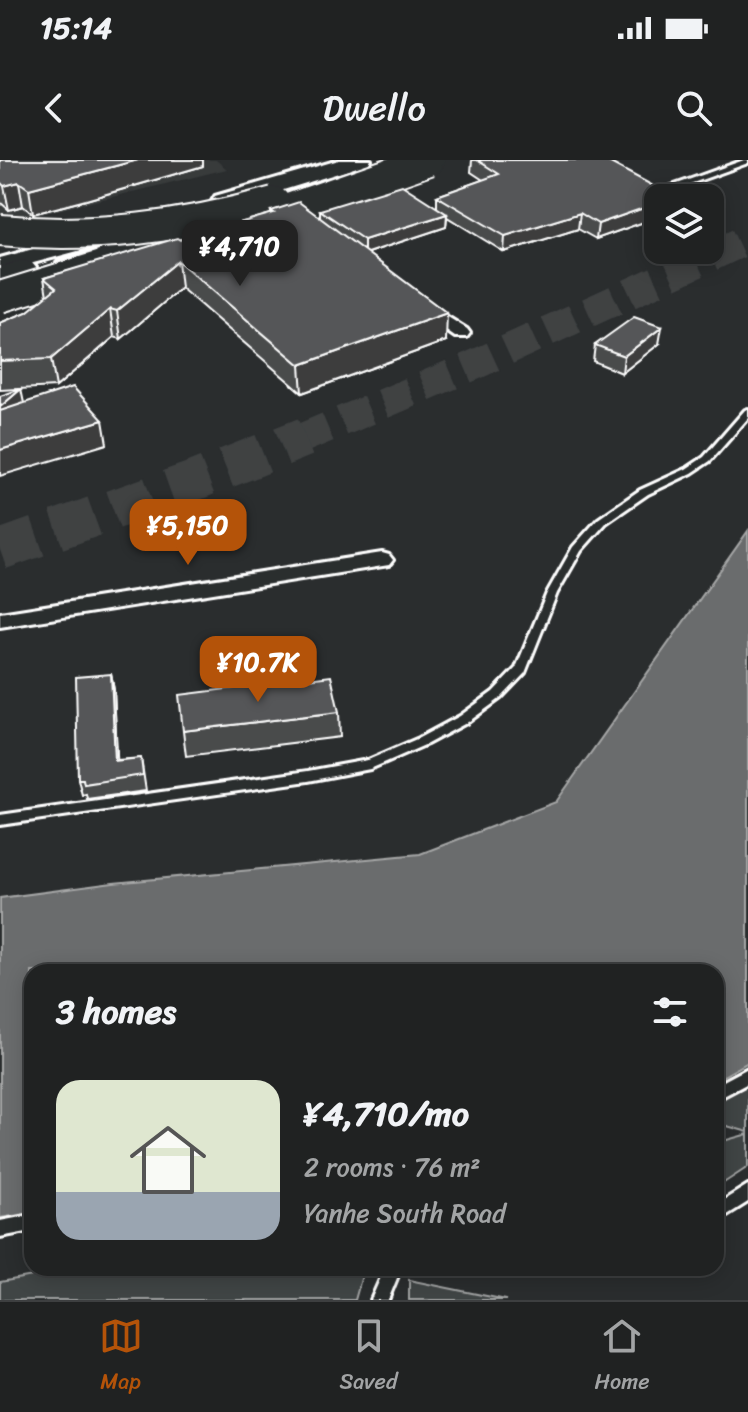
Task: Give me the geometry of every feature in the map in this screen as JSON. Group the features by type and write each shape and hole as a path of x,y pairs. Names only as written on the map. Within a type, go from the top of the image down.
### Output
{"highway":[{"path":"4,270 358,160"},
{"path":"0,230 103,234 174,226 249,209 417,160"},
{"path":"0,297 276,214 428,160"}],"main road":[{"path":"4,270 47,252 358,160"},
{"path":"4,270 280,204 428,160"}],"street":[{"path":"280,204 306,223"},
{"path":"409,296 461,333"},
{"path":"0,620 382,560"}],"lane":[{"path":"682,184 748,161"},
{"path":"0,820 308,776 370,764 464,719 497,695 521,670 552,593 577,549 602,521 644,492 707,459 748,412"},
{"path":"724,1088 748,1075"},
{"path":"724,1209 748,1193"},
{"path":"0,1229 24,1224"},
{"path":"380,1300 390,1276"}],"shaded area":[{"path":"0,160 216,160 227,169 13,221 0,216"},
{"path":"748,531 748,1062 724,1076 724,964 24,964 24,1214 0,1218 0,898 113,883 420,854 556,802"},
{"path":"748,1062 748,1132 724,1125 724,1076"},
{"path":"748,1134 748,1167 724,1183 724,1141"},
{"path":"33,1276 362,1276 355,1300 0,1300 0,1282"},
{"path":"409,1280 506,1300 409,1300"}],"building":[{"path":"0,160 138,160 29,189 19,182 4,186 0,182"},
{"path":"477,160 605,160 650,184 644,184 644,208 598,224 580,213 505,236 437,196 499,174"},
{"path":"402,185 447,214 364,240 320,210"},
{"path":"299,202 447,313 300,365 178,261 117,311 110,309 51,359 0,361 0,323 27,312 56,288 44,278 274,213 271,211"},
{"path":"634,317 662,327 624,356 595,345"},
{"path":"73,387 103,420 0,450 0,411"},
{"path":"21,389 0,407 0,396"},
{"path":"111,674 115,761 141,758 143,775 84,784 83,779 78,779 76,677"},
{"path":"331,676 339,712 183,731 179,695"}],"tunnel":[{"path":"301,439 472,366 748,239"},
{"path":"301,439 305,437"},
{"path":"0,550 191,482 301,439"}]}
